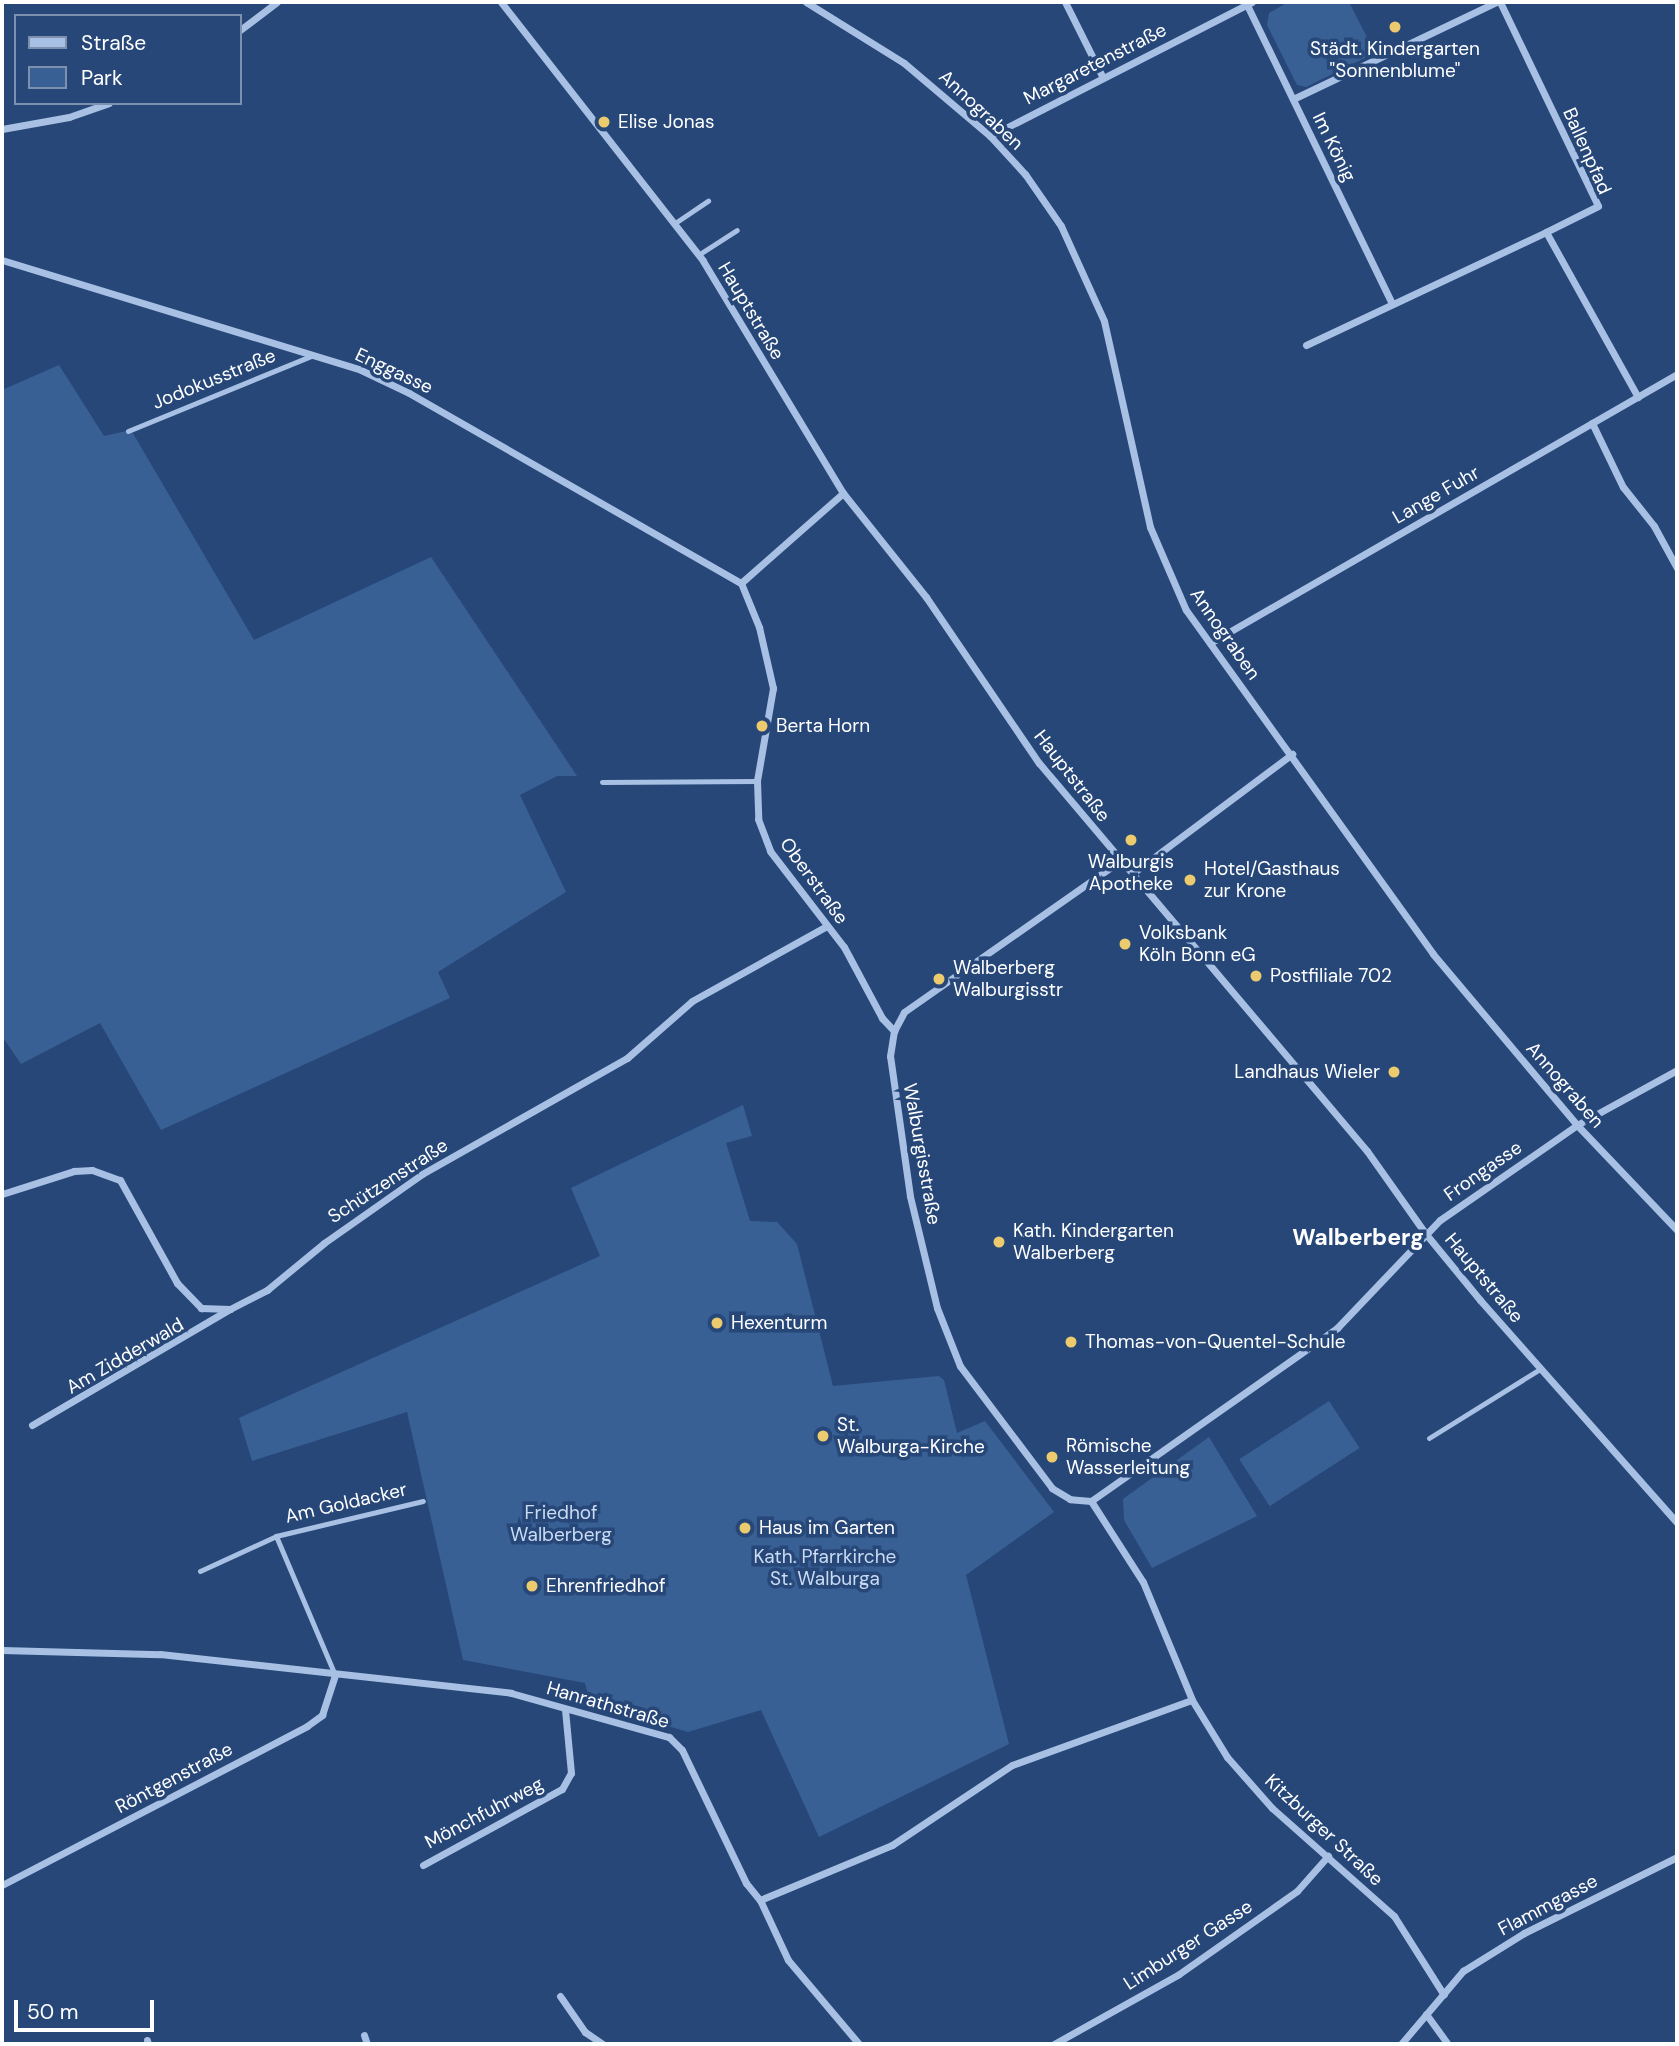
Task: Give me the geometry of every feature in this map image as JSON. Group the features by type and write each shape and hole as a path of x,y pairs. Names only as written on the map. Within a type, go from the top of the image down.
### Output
{"street":[{"path":"242,28 277,2"},
{"name":"Hauptstraße","path":"501,2 698,255 843,493 926,597 1039,763 1367,1151 1425,1233 1540,1369 1677,1523"},
{"name":"Annograben","path":"806,2 904,63 990,136 1026,174 1061,226 1088,278 1104,321 1158,554 1186,610 1292,754 1433,954 1577,1125 1677,1230"},
{"path":"1065,2 1102,76"},
{"path":"1293,99 1498,2"},
{"name":"Ballenpfad","path":"1498,2 1598,206 1546,232"},
{"name":"Margaretenstraße","path":"990,136 1102,76 1250,3"},
{"name":"Im König","path":"1250,3 1293,99 1392,303"},
{"path":"2,129 69,117 103,105"},
{"path":"1306,345 1546,232 1638,397"},
{"name":"Enggasse","path":"2,260 361,370 409,393 741,583"},
{"name":"Lange Fuhr","path":"1210,643 1677,374"},
{"path":"1592,423 1623,487 1654,526 1677,568"},
{"path":"741,583 843,493"},
{"name":"Oberstraße","path":"741,583 759,627 773,688 757,781 758,819 769,851 844,947 882,1018 894,1031"},
{"path":"1133,873 1292,754"},
{"path":"894,1031 904,1012 1120,861"},
{"name":"Schützenstraße","path":"230,1309 267,1290 324,1243 422,1174 627,1058 692,1001 827,926"},
{"name":"Walburgisstraße","path":"894,1031 890,1056 910,1196 937,1308 960,1366 1052,1488 1070,1499 1091,1501"},
{"name":"Frongasse","path":"1091,1501 1337,1328 1380,1288 1425,1233 1577,1125 1677,1070"},
{"path":"2,1194 74,1171 92,1170 120,1180 177,1283 201,1308 230,1309"},
{"name":"Am Zidderwald","path":"32,1425 217,1321 230,1309"},
{"name":"Kitzburger Straße","path":"1091,1501 1143,1581 1192,1700 1236,1767 1272,1808 1394,1916 1444,1995"},
{"name":"Hanrathstraße","path":"2,1650 160,1654 511,1693 669,1737 682,1750 746,1883 760,1900 788,1960 859,2044"},
{"name":"Röntgenstraße","path":"2,1885 307,1726 322,1714 335,1675"},
{"path":"760,1900 892,1845 1012,1765 1192,1700"},
{"name":"Mönchfuhrweg","path":"423,1865 562,1789 571,1773 565,1709"},
{"name":"Limburger Gasse","path":"1054,2044 1179,1974 1297,1891 1328,1856"},
{"name":"Flammgasse","path":"1401,2044 1463,1971 1524,1933 1677,1857"},
{"path":"560,1996 584,2032 603,2044"},
{"path":"1426,2014 1448,2044"},
{"path":"364,2035 366,2044"}],"lane":[{"path":"675,223 708,201"},
{"path":"698,255 737,230"},
{"name":"Jodokusstraße","path":"128,431 313,355"},
{"path":"603,782 757,781"},
{"path":"1429,1438 1540,1369"},
{"name":"Am Goldacker","path":"200,1571 276,1536 423,1501"},
{"name":"Am Goldacker","path":"276,1536 331,1657 335,1675"}],"green space":[{"path":"1288,2 1349,2 1375,53 1306,87 1297,85 1267,25 1269,13"},
{"path":"59,365 104,436 131,430 254,640 431,557 577,776 557,776 520,795 566,892 438,972 450,998 161,1130 100,1023 21,1064 2,1036 2,390"},
{"path":"743,1105 752,1136 726,1143 750,1221 777,1222 797,1244 833,1386 939,1376 944,1380 957,1433 985,1421 1054,1512 966,1575 1009,1744 819,1837 761,1710 688,1732 590,1703 585,1683 463,1660 407,1412 252,1461 239,1418 600,1256 571,1188"},
{"path":"1329,1401 1359,1448 1270,1506 1239,1459"},
{"path":"1209,1437 1257,1516 1152,1568 1124,1520 1123,1499"}],"place":[{"name":"Städt. Kindergarten \"Sonnenblume\"","path":"1395,27"},
{"name":"Elise Jonas","path":"604,122"},
{"name":"Berta Horn","path":"762,726"},
{"name":"Walburgis Apotheke","path":"1131,840"},
{"name":"Hotel/Gasthaus zur Krone","path":"1190,880"},
{"name":"Volksbank Köln Bonn eG","path":"1125,944"},
{"name":"Postfiliale 702","path":"1256,976"},
{"name":"Walberberg Walburgisstr","path":"939,979"},
{"name":"Landhaus Wieler","path":"1394,1072"},
{"name":"Kath. Kindergarten Walberberg","path":"999,1242"},
{"name":"Hexenturm","path":"717,1323"},
{"name":"Thomas-von-Quentel-Schule","path":"1071,1342"},
{"name":"St. Walburga-Kirche","path":"823,1436"},
{"name":"Römische Wasserleitung","path":"1052,1457"},
{"name":"Haus im Garten","path":"745,1528"},
{"name":"Ehrenfriedhof","path":"532,1586"}],"district":[{"name":"Walberberg","path":"1358,1237"}],"park label":[{"name":"Friedhof Walberberg","path":"561,1524"},
{"name":"Kath. Pfarrkirche St. Walburga","path":"825,1568"}]}
